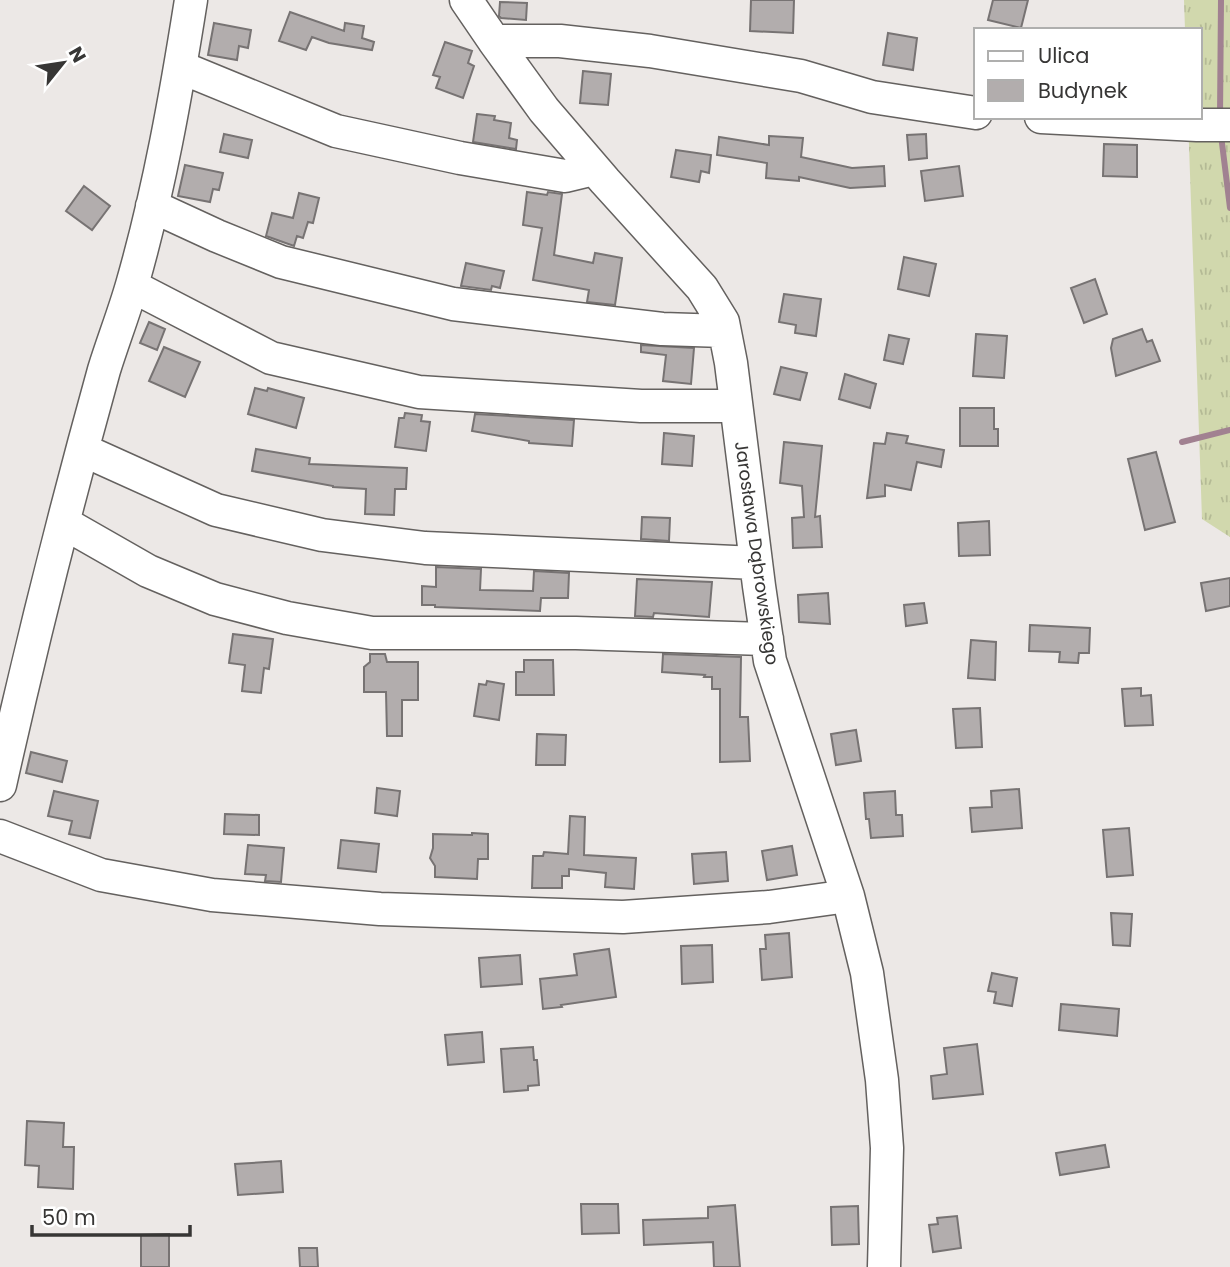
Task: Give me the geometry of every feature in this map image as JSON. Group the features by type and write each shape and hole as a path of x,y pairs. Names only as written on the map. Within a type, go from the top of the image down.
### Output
{"street":[{"path":"0,785 31,648 105,368 132,285 152,206 191,0"},
{"name":"Jarosława Dąbrowskiego","path":"466,0 544,110 702,288 723,322 731,363 770,661 848,896 867,973 882,1080 887,1148 884,1267"},
{"path":"494,41 560,41 650,51 801,76 872,97 974,113"},
{"path":"180,66 336,131 460,158 565,176 594,169"},
{"path":"1080,119 1230,125"},
{"path":"152,206 281,262 453,304 662,329 724,331"},
{"path":"132,285 271,358 419,392 641,406 736,406"},
{"path":"83,450 216,510 322,535 425,548 756,563"},
{"path":"64,523 148,571 215,599 287,618 372,633 767,639"},
{"path":"0,836 101,875 212,895 380,909 623,917 769,907 848,896"}],"green space":[{"path":"1184,0 1230,0 1230,537 1202,519 1188,119 1202,119 1202,28 1185,28"}],"building":[{"path":"751,0 794,0 793,33 750,31"},
{"path":"993,0 1028,0 1021,28 988,20"},
{"path":"500,2 527,3 526,20 501,18"},
{"path":"290,12 344,31 345,23 364,26 362,38 374,42 372,50 329,43 312,37 306,50 279,41"},
{"path":"214,23 251,30 248,48 239,46 237,60 208,55"},
{"path":"888,33 917,38 913,70 883,65"},
{"path":"445,42 472,51 468,63 474,66 463,98 436,88 440,77 433,75"},
{"path":"583,71 611,74 608,105 580,103"},
{"path":"477,114 495,116 494,120 511,123 509,138 517,140 516,149 473,142"},
{"path":"224,134 252,140 248,158 220,152"},
{"path":"926,134 927,158 909,160 907,135"},
{"path":"769,136 803,138 801,157 852,168 884,166 885,186 850,188 799,177 799,181 766,178 767,163 717,155 719,137 769,145"},
{"path":"1104,144 1137,145 1137,177 1103,176"},
{"path":"676,150 711,155 709,173 701,171 699,182 671,177"},
{"path":"185,165 223,173 219,190 213,189 210,202 178,196"},
{"path":"959,166 963,196 925,201 921,171"},
{"path":"84,186 110,206 92,230 66,211"},
{"path":"527,192 562,194 554,255 593,263 595,253 622,258 615,305 587,302 589,290 533,280 542,228 523,225"},
{"path":"299,193 319,198 313,223 308,222 303,238 297,236 294,246 266,236 272,213 293,218"},
{"path":"904,257 936,264 929,296 898,289"},
{"path":"466,263 504,271 500,288 492,286 491,290 461,286"},
{"path":"1095,279 1107,314 1084,323 1071,288"},
{"path":"784,294 821,299 816,336 795,333 796,325 779,322"},
{"path":"149,322 165,329 157,350 140,343"},
{"path":"1142,329 1147,342 1152,340 1160,361 1116,376 1111,348 1113,339"},
{"path":"976,334 1007,336 1004,378 973,376"},
{"path":"889,335 909,339 903,364 884,360"},
{"path":"641,345 694,348 691,384 663,381 666,355 641,352"},
{"path":"164,347 200,362 185,397 149,381"},
{"path":"781,367 807,373 800,400 774,394"},
{"path":"845,374 876,384 870,408 839,399"},
{"path":"255,388 267,391 268,388 304,398 296,428 248,414"},
{"path":"960,408 994,408 994,429 998,429 998,446 960,446"},
{"path":"405,413 422,415 421,421 430,422 426,451 395,447 399,418 404,418"},
{"path":"475,414 574,420 572,446 529,443 472,431"},
{"path":"664,433 694,436 692,466 662,464"},
{"path":"887,433 908,436 906,443 944,450 941,467 917,462 911,490 885,485 885,496 867,498 874,443 885,444"},
{"path":"784,442 822,446 815,517 820,516 822,547 793,548 792,518 804,517 802,486 780,483"},
{"path":"256,449 310,458 309,464 407,468 406,489 395,489 394,515 365,514 366,489 333,487 252,471"},
{"path":"1156,452 1175,522 1145,530 1128,459"},
{"path":"642,517 670,518 669,541 641,539"},
{"path":"989,521 990,555 959,556 958,523"},
{"path":"436,567 481,569 480,590 533,591 534,571 569,573 568,598 541,598 540,611 422,605 422,586 436,587"},
{"path":"1230,578 1230,606 1206,611 1201,583"},
{"path":"637,579 712,582 709,617 654,613 653,617 635,616"},
{"path":"828,593 830,624 799,622 798,595"},
{"path":"924,603 927,623 906,626 904,605"},
{"path":"1030,625 1090,628 1089,653 1079,653 1078,663 1059,662 1060,652 1029,651"},
{"path":"233,634 273,639 269,669 264,668 261,693 242,691 245,665 229,663"},
{"path":"971,640 996,642 995,680 968,678"},
{"path":"370,654 385,654 387,662 418,662 418,700 402,700 402,736 387,736 386,692 364,692 364,667 370,662"},
{"path":"663,654 741,657 740,717 748,717 750,761 720,762 720,689 712,689 712,677 662,672"},
{"path":"524,660 553,660 554,695 516,695 516,672 524,672"},
{"path":"487,681 504,684 499,720 474,716 479,684 486,685"},
{"path":"1141,688 1141,696 1151,695 1153,725 1125,726 1122,689"},
{"path":"980,708 982,747 956,748 953,709"},
{"path":"856,730 861,761 836,765 831,734"},
{"path":"537,734 566,735 565,765 536,765"},
{"path":"31,752 67,761 62,782 26,773"},
{"path":"377,788 400,791 397,816 375,813"},
{"path":"1019,789 1022,828 972,832 970,808 992,807 991,791"},
{"path":"54,791 98,801 90,838 69,834 72,821 48,816"},
{"path":"895,791 896,815 902,815 903,836 871,838 864,793"},
{"path":"225,814 259,815 259,835 224,834"},
{"path":"570,816 585,817 584,855 636,858 634,889 605,887 606,873 569,869 569,876 562,876 562,888 532,888 533,856 543,856 544,852 568,854"},
{"path":"1129,828 1133,875 1107,877 1103,830"},
{"path":"433,834 488,834 488,859 478,859 477,879 435,877 435,866 430,858"},
{"path":"341,840 379,844 376,872 338,868"},
{"path":"248,845 284,848 281,882 265,881 266,875 245,874"},
{"path":"792,846 797,875 767,880 762,851"},
{"path":"726,852 728,881 694,884 692,854"},
{"path":"1111,913 1132,914 1130,946 1113,945"},
{"path":"789,933 792,977 762,980 760,949 766,949 765,935"},
{"path":"712,945 713,982 682,984 681,946"},
{"path":"609,949 616,997 543,1009 540,979 577,975 574,954"},
{"path":"520,955 522,984 481,987 479,958"},
{"path":"992,973 1017,978 1012,1006 994,1003 996,992 988,991"},
{"path":"1061,1004 1119,1009 1117,1036 1059,1030"},
{"path":"482,1032 484,1062 448,1065 445,1035"},
{"path":"977,1044 983,1094 933,1099 931,1076 947,1074 944,1048"},
{"path":"533,1047 539,1085 528,1086 528,1090 504,1092 501,1049"},
{"path":"27,1121 64,1123 63,1147 74,1147 73,1189 38,1187 39,1166 25,1165"},
{"path":"1105,1145 1109,1167 1060,1175 1056,1153"},
{"path":"281,1161 283,1192 238,1195 235,1164"},
{"path":"581,1204 618,1204 619,1233 582,1234"},
{"path":"735,1205 740,1267 714,1267 713,1242 644,1245 643,1220 708,1218 708,1207"},
{"path":"858,1206 859,1244 832,1245 831,1207"},
{"path":"957,1216 961,1248 933,1252 929,1225 938,1224 937,1218"},
{"path":"169,1234 169,1267 141,1267 141,1235"},
{"path":"299,1248 317,1248 318,1267 300,1267"}],"waterway":[{"path":"1220,117 1221,0"},
{"path":"1221,135 1230,208"},
{"path":"1182,442 1230,430"}]}
